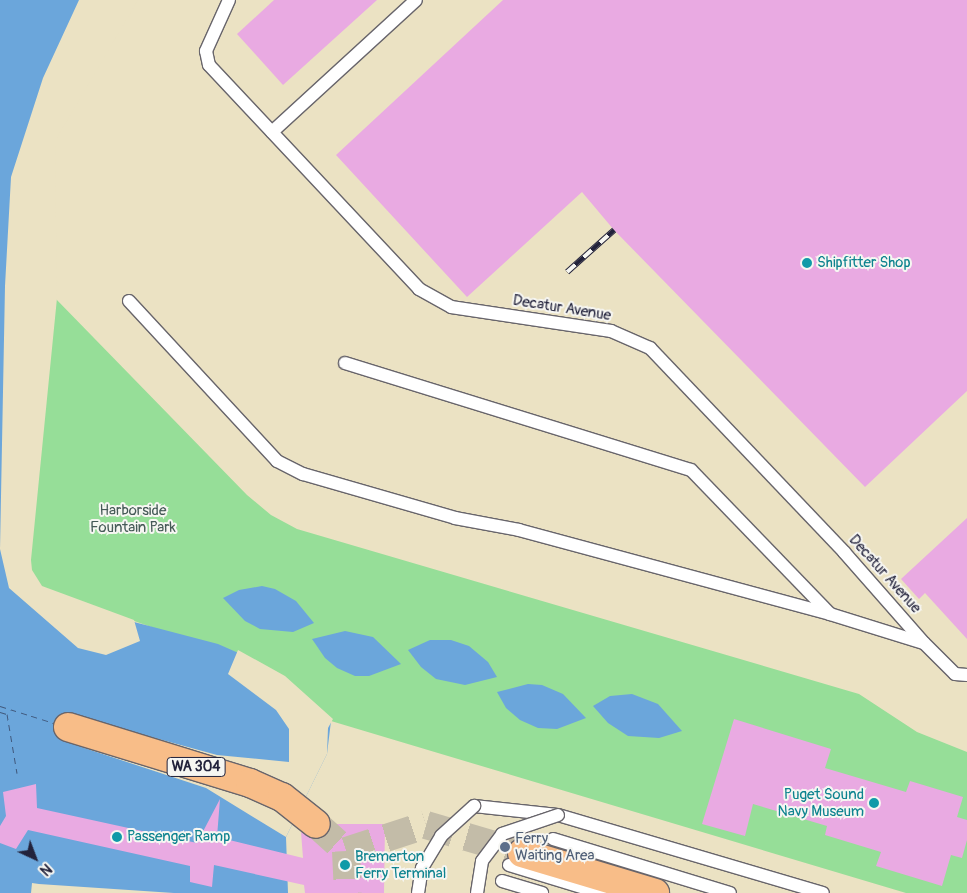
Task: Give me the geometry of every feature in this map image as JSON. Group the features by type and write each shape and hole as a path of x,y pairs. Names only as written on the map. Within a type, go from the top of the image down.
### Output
{"highway":[{"name":"WA 304","path":"68,726 250,783 282,797 316,824"},
{"path":"516,859 655,893"}],"lane":[{"name":"Decatur Avenue","path":"229,0 206,51 209,65 419,289 451,307 611,332 650,348 844,552 924,643 955,674 967,676"},
{"path":"272,132 413,1"},
{"path":"129,301 277,461 303,474 455,518 519,530 830,614 924,643"},
{"path":"345,363 691,470 830,614"},
{"path":"418,893 422,868 441,836 474,806 558,815 823,893"},
{"path":"477,893 482,861 502,834 558,815"},
{"path":"553,840 730,893"},
{"path":"516,859 601,893"},
{"path":"502,881 542,893"}],"green space":[{"name":"Harborside Fountain Park","path":"55,298 247,495 271,515 297,529 859,694 917,732 967,752 967,893 906,893 331,721 157,629 40,588 29,571"}],"water":[{"path":"0,0 135,0 52,141 29,571 40,588 134,622 218,644 243,655 331,721 327,754 286,837 288,893 0,893"},
{"path":"262,586 275,589 296,601 314,623 293,632 260,629 245,621 223,598 239,590"},
{"path":"345,631 373,637 401,664 369,676 355,676 337,668 325,658 312,639"},
{"path":"430,640 451,640 469,646 488,662 497,677 465,685 436,679 421,667 408,650"},
{"path":"528,684 542,685 563,694 586,718 557,729 538,728 520,720 506,708 497,692"},
{"path":"632,694 658,704 682,731 659,738 628,736 608,723 593,706 610,696"}],"pier":[{"path":"79,0 138,0 55,141 57,298 31,560 32,570 42,586 134,620 140,641 106,655 78,648 9,588 0,549 5,286 11,177 43,78"},
{"path":"238,650 285,676 333,719 328,728 327,754 286,837 206,788 63,741 71,715 217,755 289,762 289,729 276,710 228,674"},
{"path":"32,883 39,884 174,893 31,893"}],"building":[{"path":"274,0 377,0 283,85 237,34"},
{"name":"Shipfitter Shop","path":"503,0 967,0 967,391 865,487 614,230 582,192 467,297 336,155"},
{"path":"967,518 967,639 925,593 919,599 901,579"},
{"name":"Puget Sound Navy Museum","path":"734,719 831,749 825,768 906,792 910,781 963,797 957,817 967,820 967,840 962,858 951,855 942,886 876,866 881,852 825,835 827,826 753,804 745,836 702,824"},
{"name":"Passenger Ramp","path":"36,784 37,808 197,843 220,799 217,837 303,858 301,832 314,839 328,834 331,824 385,824 384,893 305,893 304,885 214,865 212,887 190,882 190,866 28,830 16,849 0,843 0,826 6,816 3,792"}],"ferry route":[{"path":"0,706 54,723"},
{"path":"0,712 7,714 17,773"}],"tunnel":[{"path":"316,824 346,851 348,893"},
{"path":"346,851 426,825 522,853"}],"railway":[{"path":"567,272 614,230"}],"place":[{"name":"Shipfitter Shop","path":"807,263"},
{"name":"Puget Sound Navy Museum","path":"874,803"},
{"name":"Passenger Ramp","path":"117,837"},
{"name":"Ferry Waiting Area","path":"505,847"},
{"name":"Bremerton Ferry Terminal","path":"345,865"}]}
